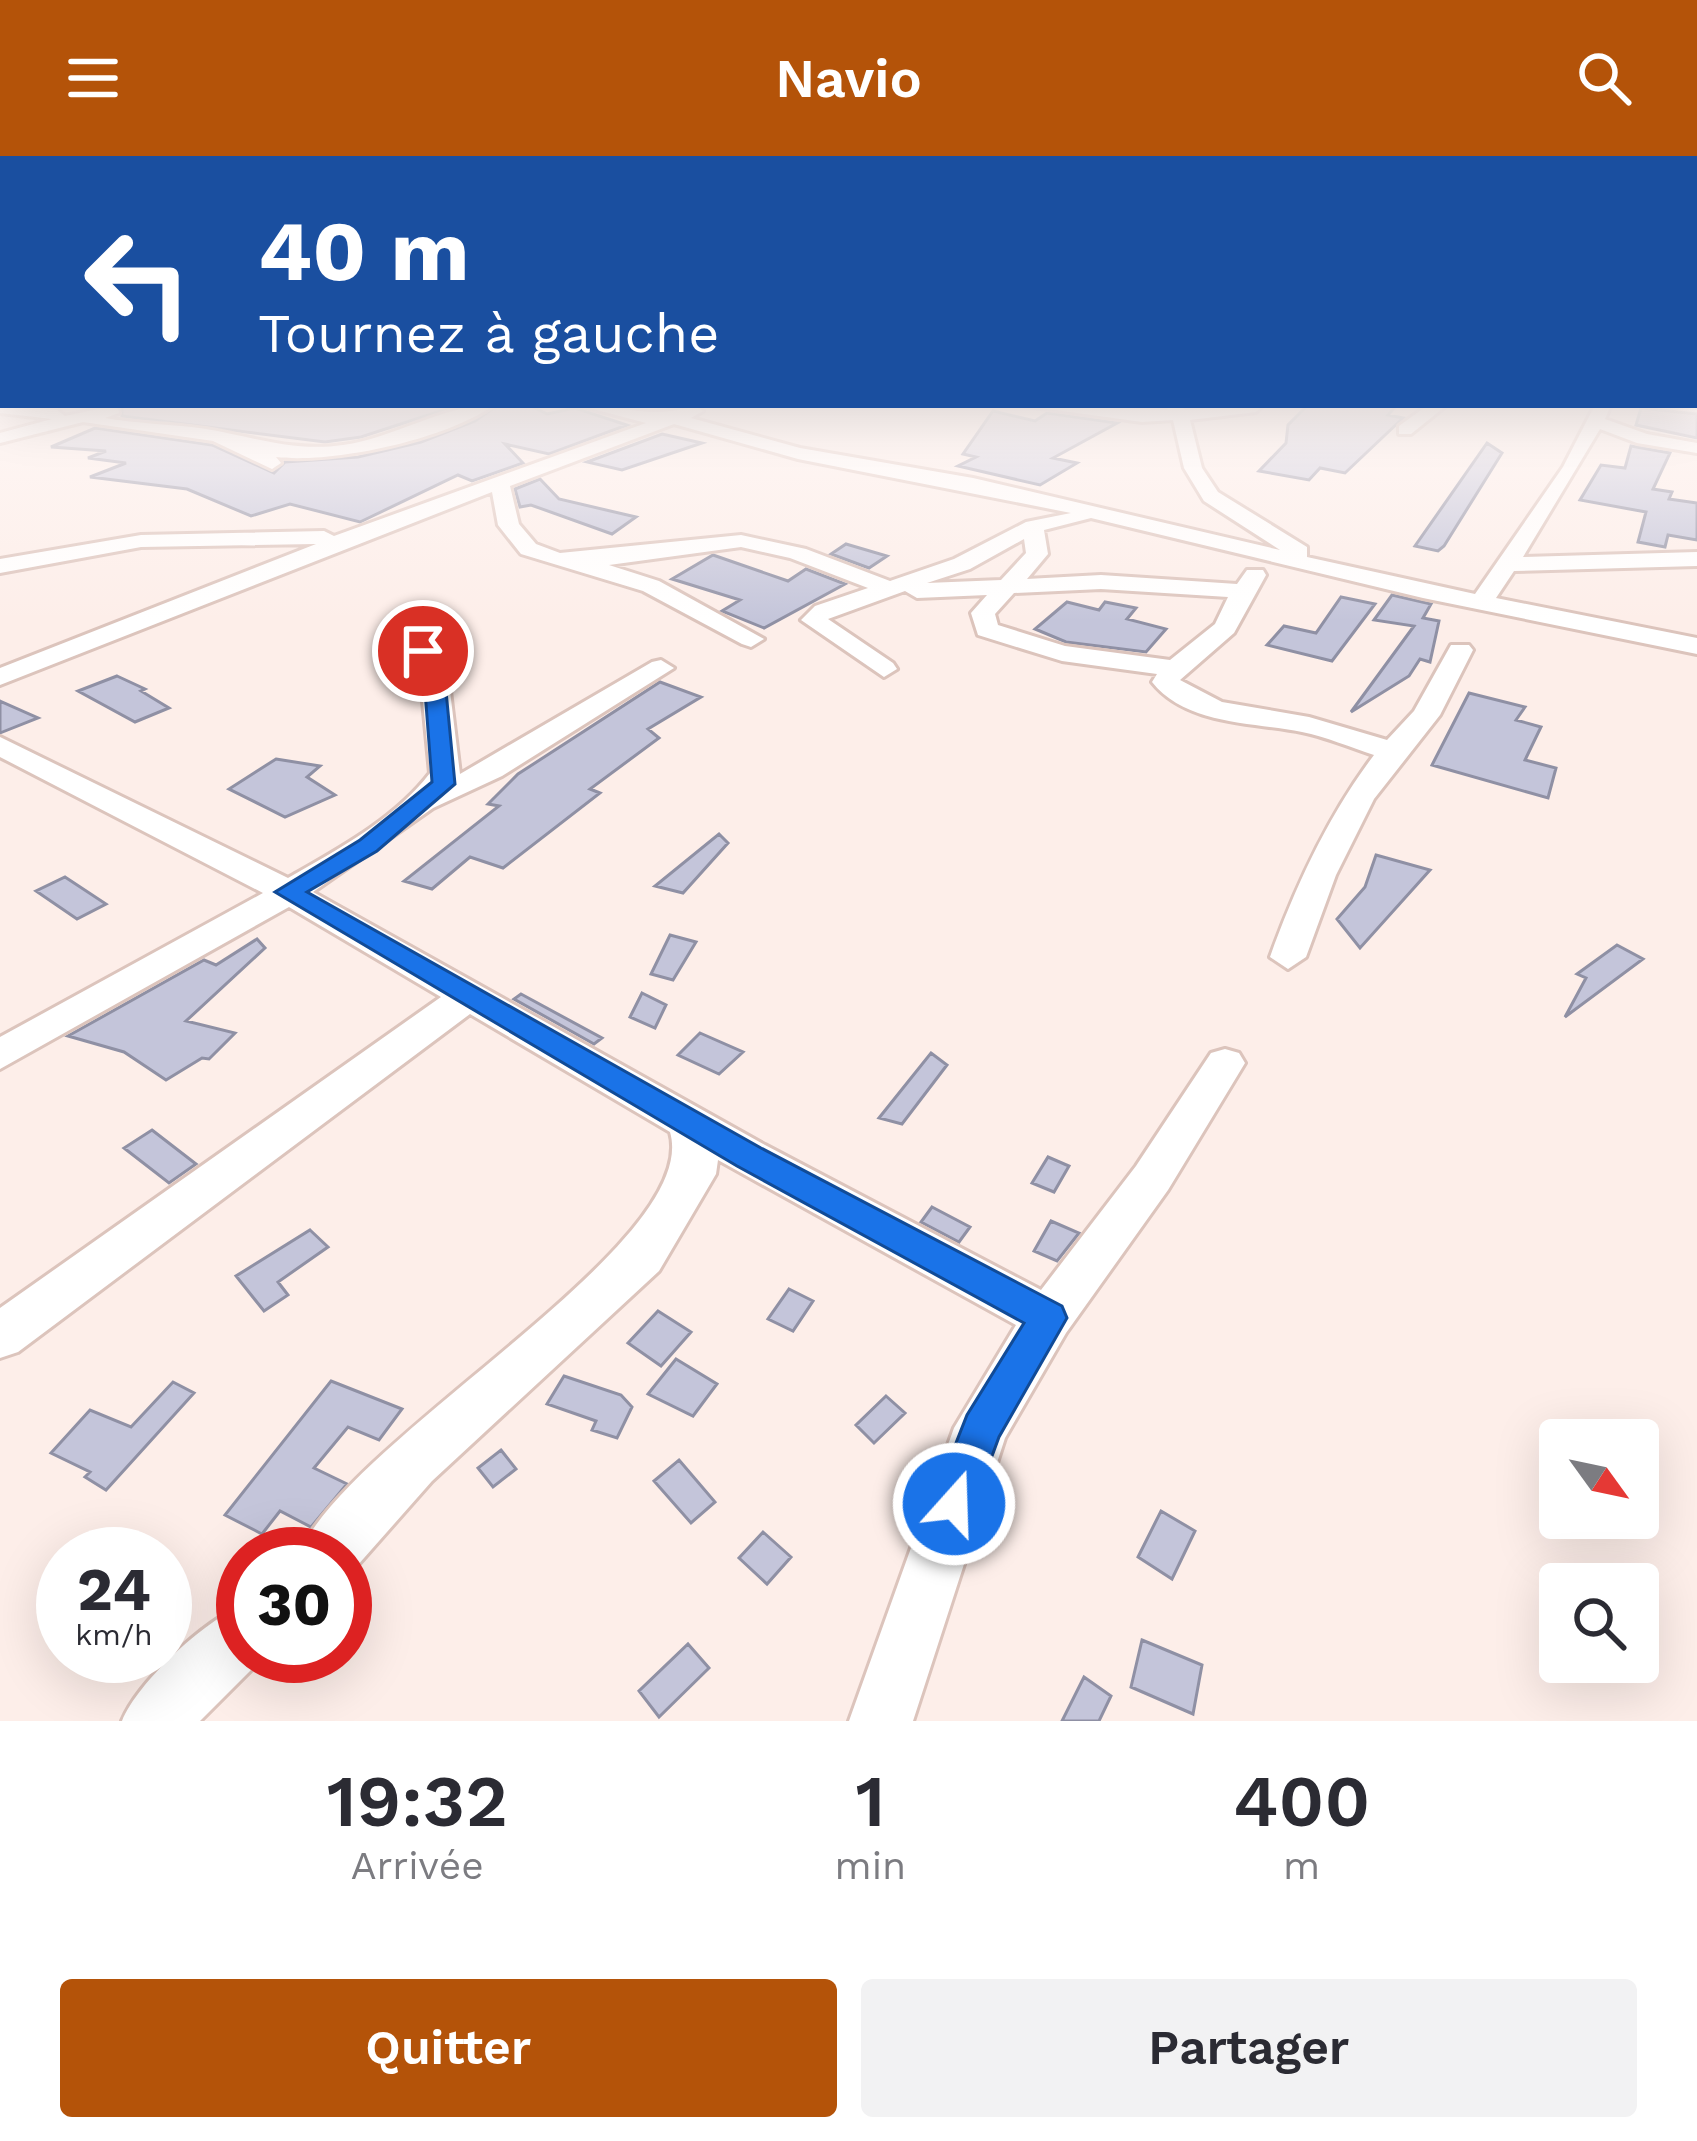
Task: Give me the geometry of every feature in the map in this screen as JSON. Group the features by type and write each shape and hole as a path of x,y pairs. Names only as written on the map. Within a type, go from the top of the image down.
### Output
{"street":[{"path":"0,677 348,538 524,475"},
{"path":"922,475 1333,571 1697,646"},
{"path":"1198,475 1216,502 1333,571"},
{"path":"1482,601 1567,475"},
{"path":"500,484 506,529 520,547 547,560 698,541 747,542 812,558 886,590 1010,590 1101,582 1243,591"},
{"path":"884,669 813,620 957,567 1033,526 1098,516"},
{"path":"1033,526 1037,554 1010,590 983,613 983,625 992,634 1062,653 1176,669"},
{"path":"0,566 141,542 348,538"},
{"path":"1264,555 1225,628 1165,682 1185,697 1391,751"},
{"path":"1507,564 1697,559"},
{"path":"572,560 651,586 751,639"},
{"path":"1288,957 1315,875 1363,788 1426,715 1460,650"},
{"path":"0,1055 368,846 429,800 444,784 445,773 436,691 423,651"},
{"path":"429,800 491,770 661,668"},
{"path":"0,746 288,892 689,1123 1048,1318"},
{"path":"0,1336 468,996"},
{"path":"881,1721 981,1429 1048,1318 1152,1178 1225,1063"},
{"path":"353,1527 413,1462 642,1257 694,1174 697,1150 689,1123"},
{"path":"154,1721 216,1662"}],"building":[{"path":"458,475 360,522 290,504 251,516 187,489 90,477"},
{"path":"458,475 489,475 472,481"},
{"path":"997,475 1057,475 1040,485"},
{"path":"1465,475 1488,475 1444,546 1438,551 1415,546"},
{"path":"1595,475 1660,475 1653,489 1672,492 1669,499 1697,503 1697,540 1668,535 1665,547 1638,542 1646,512 1580,500"},
{"path":"540,479 559,499 636,517 612,534 531,505 520,507 515,489"},
{"path":"846,544 887,556 869,568 831,554"},
{"path":"713,555 788,581 806,569 845,584 764,628 722,611 740,600 672,579"},
{"path":"1392,595 1431,604 1423,618 1439,621 1430,662 1420,659 1409,676 1351,712 1414,626 1374,620"},
{"path":"1341,597 1375,604 1332,661 1267,645 1284,626 1316,633"},
{"path":"1067,602 1099,610 1105,602 1136,608 1127,619 1166,629 1146,652 1066,642 1035,629"},
{"path":"117,676 145,689 141,691 169,708 135,722 78,691"},
{"path":"660,682 701,697 648,729 659,738 590,789 600,793 503,868 470,857 432,889 404,881 499,806 488,804 518,774"},
{"path":"1469,693 1525,707 1516,720 1541,727 1525,760 1556,768 1548,798 1432,765"},
{"path":"0,701 38,718 0,733"},
{"path":"276,759 320,766 307,777 335,795 285,817 229,789"},
{"path":"719,834 728,843 683,893 655,886"},
{"path":"1376,855 1430,870 1360,948 1337,919 1365,887"},
{"path":"65,877 106,904 77,919 36,891"},
{"path":"670,935 696,942 673,980 651,974"},
{"path":"257,939 265,948 186,1021 235,1033 209,1059 202,1058 166,1080 124,1052 68,1036 204,960 216,965"},
{"path":"1617,945 1643,959 1565,1017 1586,978 1577,974"},
{"path":"642,993 666,1005 655,1028 630,1017"},
{"path":"521,994 602,1038 594,1044 514,999"},
{"path":"700,1033 743,1052 719,1074 678,1055"},
{"path":"931,1053 947,1065 902,1124 879,1118"},
{"path":"152,1130 196,1164 169,1183 124,1148"},
{"path":"1048,1157 1069,1166 1054,1192 1032,1183"},
{"path":"932,1207 970,1227 959,1242 921,1222"},
{"path":"1051,1221 1079,1233 1057,1261 1034,1251"},
{"path":"310,1230 328,1247 278,1282 288,1295 264,1311 236,1276"},
{"path":"789,1289 813,1301 793,1331 768,1319"},
{"path":"658,1311 691,1332 661,1366 628,1343"},
{"path":"676,1359 717,1384 693,1416 648,1394"},
{"path":"564,1376 621,1395 632,1407 617,1438 592,1430 596,1421 547,1404"},
{"path":"331,1381 402,1409 379,1440 348,1427 314,1468 347,1484 311,1527 280,1511 267,1527 248,1527 225,1515"},
{"path":"173,1382 194,1393 106,1490 85,1477 90,1472 51,1453 90,1410 131,1427"},
{"path":"886,1396 905,1413 874,1443 856,1425"},
{"path":"501,1450 516,1469 493,1487 478,1468"},
{"path":"679,1460 715,1502 691,1523 654,1481"},
{"path":"1161,1511 1195,1531 1172,1579 1138,1557"},
{"path":"763,1532 791,1557 767,1584 739,1558"},
{"path":"1142,1640 1202,1665 1193,1714 1131,1687"},
{"path":"688,1644 709,1668 659,1717 639,1691"},
{"path":"1084,1677 1111,1696 1099,1721 1062,1721"}],"route":[{"path":"423,651 436,691 444,784 368,846 288,892 749,1157 1048,1318 981,1429 954,1504"}]}
